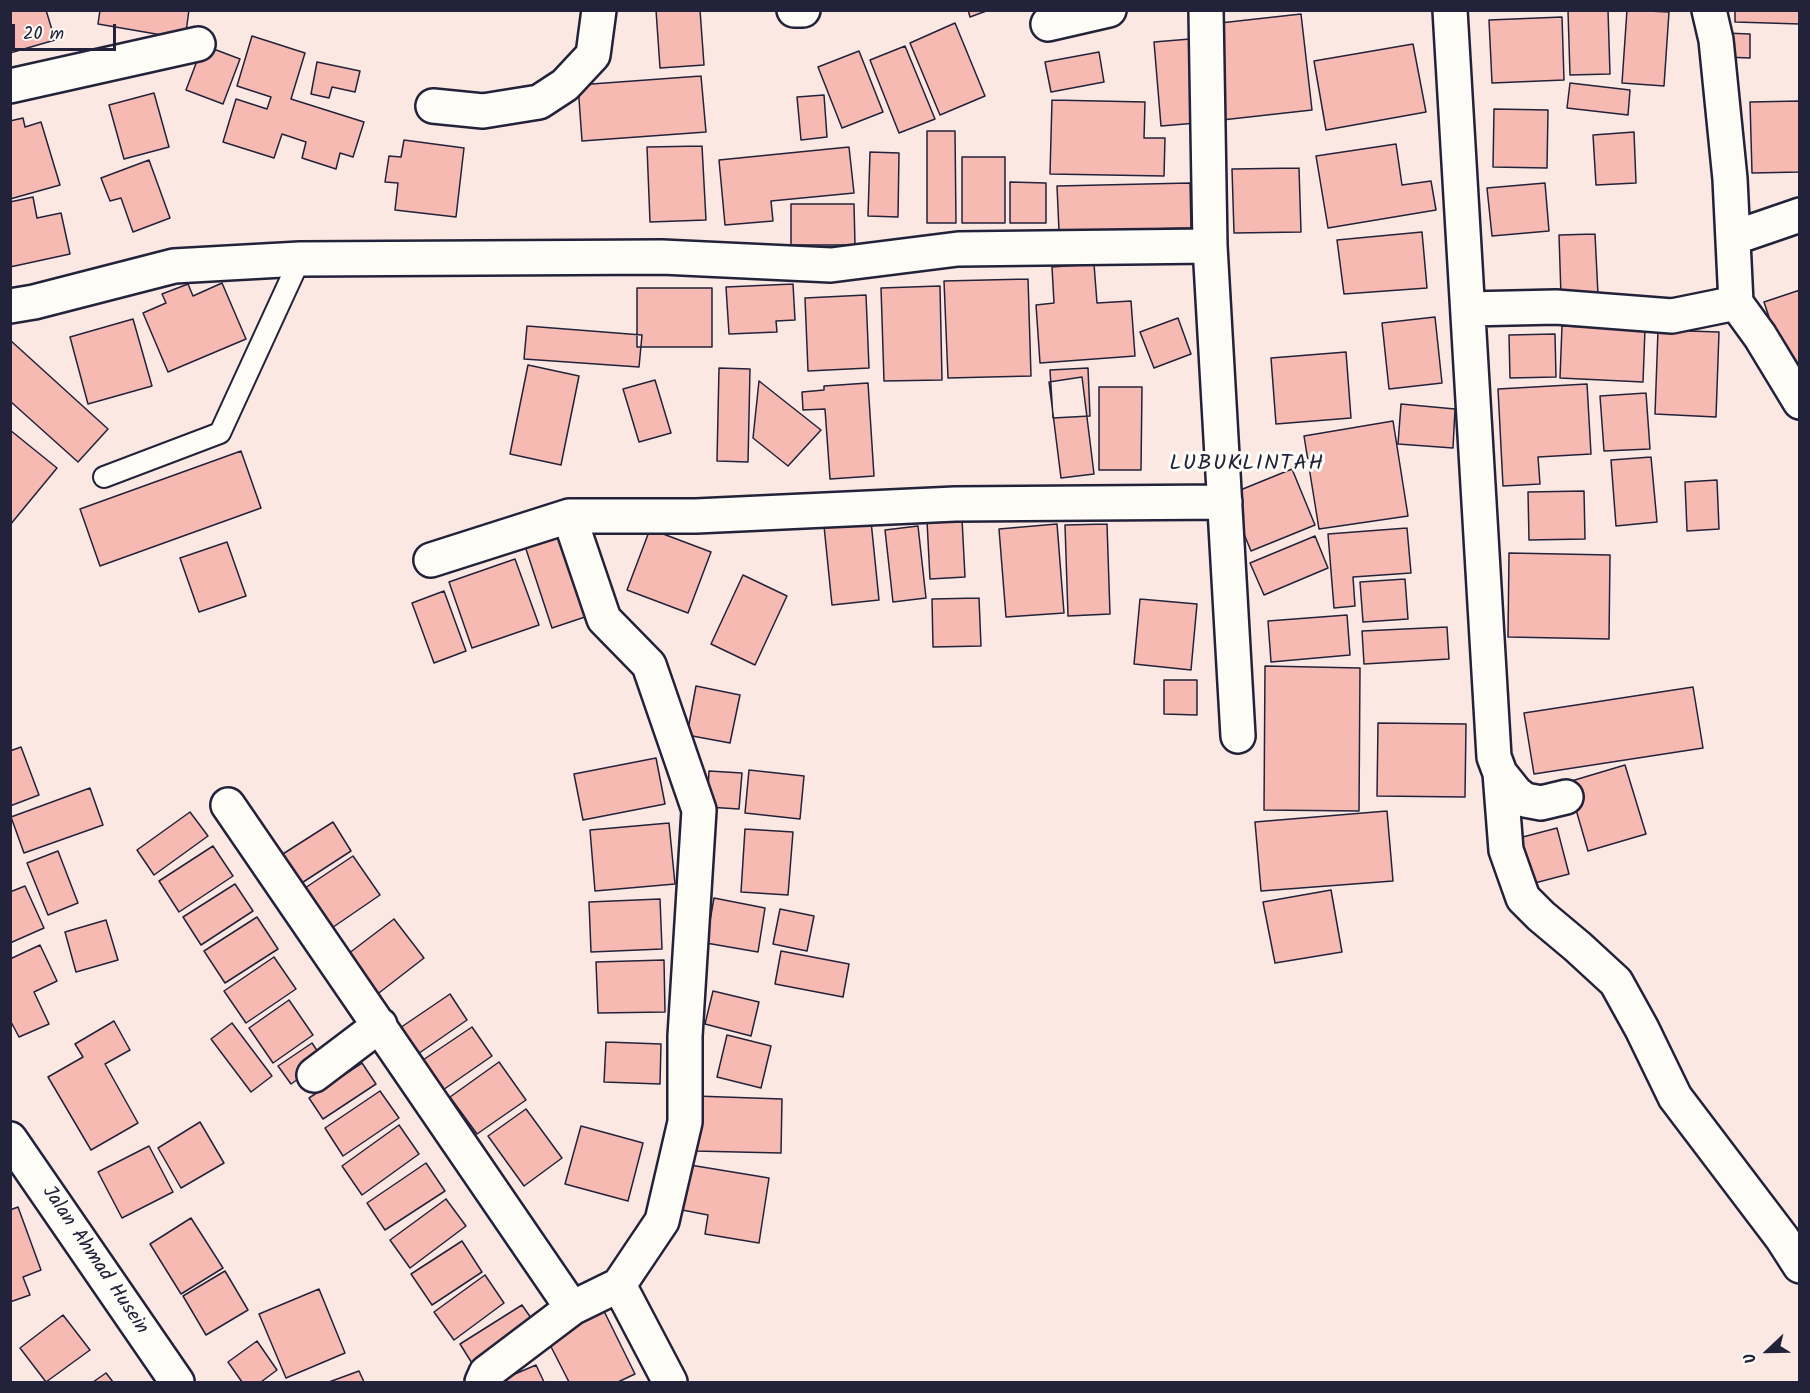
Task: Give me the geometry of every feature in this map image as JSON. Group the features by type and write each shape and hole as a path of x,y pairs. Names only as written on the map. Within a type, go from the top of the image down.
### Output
{"street":[{"path":"433,106 483,111 539,102 565,85 593,55 599,10"},
{"path":"794,10 803,10"},
{"path":"1048,24 1109,10"},
{"path":"1206,10 1209,246 1238,736"},
{"path":"1450,10 1494,757 1500,773 1506,850 1523,898 1616,982 1676,1097 1782,1238 1800,1266"},
{"path":"1710,10 1716,40 1730,179 1736,303 1760,336 1800,402"},
{"path":"10,86 198,44"},
{"path":"1733,238 1800,215"},
{"path":"10,306 34,302 174,266 300,259 662,256 831,265 958,249 1209,246"},
{"path":"1468,309 1556,307 1672,316 1736,303"},
{"path":"431,560 569,516 696,516 955,504 1225,502"},
{"path":"482,1383 486,1373 572,1308 619,1285 662,1221 685,1122 685,1035 699,810 649,665 604,619 569,516"},
{"path":"1500,773 1516,793 1525,800 1541,803 1566,797"},
{"path":"228,806 572,1308"},
{"path":"314,1075 380,1025"},
{"name":"Jalan Ahmad Husein","path":"10,1139 177,1383"},
{"path":"619,1285 670,1383"}],"lane":[{"path":"104,477 220,433 300,259"}],"building":[{"path":"10,10 46,10 55,40 10,53"},
{"path":"100,10 189,10 185,39 98,24"},
{"path":"656,10 700,10 704,65 660,68"},
{"path":"968,10 989,10 970,17"},
{"path":"1608,10 1610,74 1570,75 1568,11"},
{"path":"1627,10 1669,12 1664,86 1622,83"},
{"path":"1735,10 1800,10 1800,24 1735,22"},
{"path":"1301,14 1312,110 1222,120 1211,24"},
{"path":"1562,17 1564,80 1492,83 1489,20"},
{"path":"955,23 985,96 940,115 910,43"},
{"path":"1725,33 1750,34 1750,58 1724,57"},
{"path":"252,36 305,53 291,99 364,122 353,157 340,153 336,169 302,158 306,142 282,134 274,158 223,142 236,99 267,109 271,97 237,86"},
{"path":"1190,39 1197,123 1161,126 1154,42"},
{"path":"1413,44 1426,112 1326,130 1314,61"},
{"path":"203,45 240,59 223,104 186,90"},
{"path":"905,46 935,119 899,133 870,60"},
{"path":"859,51 883,112 842,128 818,67"},
{"path":"1099,52 1104,82 1051,92 1045,62"},
{"path":"317,62 360,71 355,92 332,87 329,98 311,94"},
{"path":"701,76 706,132 582,141 578,85"},
{"path":"1570,83 1630,90 1628,115 1567,108"},
{"path":"154,93 169,147 124,159 109,105"},
{"path":"824,95 827,137 801,140 797,97"},
{"path":"1052,100 1145,102 1144,138 1165,138 1164,176 1050,174"},
{"path":"1800,101 1800,172 1752,173 1750,102"},
{"path":"1494,109 1548,110 1547,168 1493,167"},
{"path":"23,118 25,127 41,122 60,185 10,199 10,121"},
{"path":"927,131 955,131 956,223 927,223"},
{"path":"1634,132 1636,183 1596,185 1593,135"},
{"path":"404,140 464,148 456,217 395,210 398,183 385,182 389,156 401,157"},
{"path":"1396,144 1402,185 1431,181 1436,210 1328,228 1316,156"},
{"path":"702,146 706,220 650,222 647,147"},
{"path":"849,147 854,193 771,201 773,221 725,225 719,160"},
{"path":"870,152 899,153 898,217 868,216"},
{"path":"962,157 1005,157 1005,223 962,223"},
{"path":"149,160 170,218 133,232 121,198 110,201 101,178"},
{"path":"1299,168 1301,232 1234,233 1232,169"},
{"path":"1010,182 1046,183 1046,223 1010,223"},
{"path":"1190,183 1191,228 1059,231 1057,186"},
{"path":"1545,183 1549,231 1492,236 1487,188"},
{"path":"33,197 37,218 61,213 70,254 10,267 10,202"},
{"path":"791,204 854,204 855,245 791,245"},
{"path":"1422,232 1427,288 1344,294 1337,240"},
{"path":"1595,234 1598,295 1561,296 1559,235"},
{"path":"1094,264 1097,303 1131,301 1135,356 1040,363 1036,305 1054,303 1052,267"},
{"path":"1028,279 1031,376 948,378 944,281"},
{"path":"222,283 246,339 168,372 143,313 166,303 162,294 188,284 193,296"},
{"path":"793,284 795,320 776,321 777,332 729,334 726,287"},
{"path":"940,286 942,380 884,381 881,288"},
{"path":"637,288 712,288 712,347 637,347"},
{"path":"1800,290 1800,374 1789,378 1764,302"},
{"path":"866,295 869,368 808,371 805,298"},
{"path":"1435,317 1442,383 1389,389 1382,323"},
{"path":"1178,318 1191,354 1154,368 1140,332"},
{"path":"133,319 152,386 88,404 70,337"},
{"path":"527,326 642,335 639,367 524,359"},
{"path":"1562,326 1645,329 1643,382 1560,378"},
{"path":"1658,330 1719,332 1716,417 1655,414"},
{"path":"1555,334 1556,377 1510,378 1509,335"},
{"path":"10,340 108,429 78,462 10,401"},
{"path":"1346,352 1351,418 1276,424 1271,358"},
{"path":"528,365 579,376 561,465 510,454"},
{"path":"719,368 750,369 748,462 717,461"},
{"path":"1088,368 1090,416 1053,418 1050,370"},
{"path":"1082,377 1094,474 1061,478 1049,382"},
{"path":"655,380 671,433 639,442 623,389"},
{"path":"759,381 821,430 788,466 753,438"},
{"path":"868,383 874,476 830,479 825,409 803,410 802,392 824,390 824,386"},
{"path":"1587,384 1591,454 1538,457 1540,484 1503,486 1498,389"},
{"path":"1099,387 1142,387 1141,470 1099,470"},
{"path":"1646,393 1650,449 1604,451 1600,396"},
{"path":"1401,404 1455,409 1453,448 1398,444"},
{"path":"1393,421 1408,516 1319,529 1304,436"},
{"path":"10,430 57,468 10,525"},
{"path":"241,451 261,508 100,566 80,509"},
{"path":"1651,457 1657,522 1616,526 1611,460"},
{"path":"1292,469 1315,525 1251,551 1228,495"},
{"path":"1717,480 1719,529 1687,531 1685,482"},
{"path":"1584,491 1585,539 1529,540 1528,492"},
{"path":"962,519 965,577 930,579 927,521"},
{"path":"871,521 879,600 832,605 824,526"},
{"path":"1057,524 1064,613 1006,617 999,529"},
{"path":"1107,524 1110,614 1068,616 1065,525"},
{"path":"918,526 926,598 893,602 885,530"},
{"path":"558,528 588,616 552,628 523,540"},
{"path":"1407,528 1411,573 1353,577 1355,606 1334,608 1328,534"},
{"path":"650,529 711,552 688,613 627,590"},
{"path":"1315,536 1328,568 1264,595 1250,563"},
{"path":"227,542 246,596 199,612 180,558"},
{"path":"1509,553 1610,555 1609,639 1508,637"},
{"path":"515,559 539,625 472,648 449,582"},
{"path":"743,575 787,596 755,665 711,644"},
{"path":"1405,579 1408,619 1363,622 1360,582"},
{"path":"444,591 466,651 434,663 412,603"},
{"path":"979,598 981,646 933,647 932,599"},
{"path":"1140,599 1197,604 1191,670 1134,664"},
{"path":"1347,615 1350,655 1271,662 1268,621"},
{"path":"1447,627 1449,659 1364,664 1362,631"},
{"path":"1265,666 1360,668 1359,811 1264,810"},
{"path":"1164,680 1197,680 1197,715 1164,714"},
{"path":"696,686 740,695 730,743 687,735"},
{"path":"1693,687 1703,748 1534,774 1524,713"},
{"path":"1378,723 1466,724 1465,797 1377,796"},
{"path":"21,747 39,795 10,806 10,751"},
{"path":"656,758 665,804 583,820 574,774"},
{"path":"1625,765 1646,834 1588,851 1568,782"},
{"path":"749,770 804,776 800,819 745,813"},
{"path":"709,771 742,773 739,809 707,807"},
{"path":"90,788 103,825 24,853 11,817"},
{"path":"1387,811 1393,881 1261,891 1255,822"},
{"path":"190,812 208,836 154,875 137,850"},
{"path":"333,822 351,851 294,888 275,859"},
{"path":"669,823 675,884 595,891 590,830"},
{"path":"1557,828 1569,874 1531,884 1519,838"},
{"path":"745,829 793,832 788,895 741,892"},
{"path":"213,846 233,876 179,912 159,881"},
{"path":"58,851 78,903 48,915 27,863"},
{"path":"353,856 380,895 326,932 299,892"},
{"path":"235,884 253,911 201,945 183,917"},
{"path":"25,886 44,928 10,943 10,892"},
{"path":"1331,890 1342,952 1275,963 1263,902"},
{"path":"714,898 765,908 758,952 706,943"},
{"path":"660,899 662,949 591,952 589,902"},
{"path":"780,909 814,916 807,951 773,944"},
{"path":"257,917 278,949 225,983 204,951"},
{"path":"394,919 424,958 375,996 344,957"},
{"path":"106,920 118,960 76,972 65,932"},
{"path":"40,945 57,981 34,992 49,1024 19,1037 10,1020 10,959"},
{"path":"781,951 849,964 843,997 775,984"},
{"path":"274,957 296,989 246,1023 224,991"},
{"path":"664,960 665,1012 598,1013 596,962"},
{"path":"713,991 759,1002 751,1036 705,1024"},
{"path":"450,994 467,1020 415,1056 397,1030"},
{"path":"289,1000 313,1035 273,1063 249,1028"},
{"path":"114,1021 130,1050 105,1064 138,1123 91,1150 48,1077 83,1057 75,1044"},
{"path":"232,1023 272,1076 251,1092 211,1039"},
{"path":"472,1027 492,1056 440,1092 420,1062"},
{"path":"727,1035 771,1046 761,1088 717,1077"},
{"path":"606,1042 661,1044 660,1084 604,1082"},
{"path":"312,1043 324,1061 291,1084 278,1066"},
{"path":"499,1062 526,1100 477,1134 450,1097"},
{"path":"362,1063 376,1084 323,1119 309,1098"},
{"path":"380,1091 399,1118 343,1156 325,1128"},
{"path":"695,1096 782,1099 781,1153 694,1151"},
{"path":"526,1109 562,1158 524,1186 488,1136"},
{"path":"200,1122 224,1163 181,1188 158,1148"},
{"path":"399,1125 419,1154 362,1195 342,1166"},
{"path":"581,1126 643,1143 628,1201 565,1184"},
{"path":"149,1146 173,1192 122,1218 98,1172"},
{"path":"426,1163 445,1191 385,1230 367,1203"},
{"path":"684,1164 769,1178 759,1243 705,1234 708,1215 677,1209"},
{"path":"446,1199 466,1226 410,1268 390,1240"},
{"path":"18,1207 41,1270 23,1277 30,1295 10,1302 10,1210"},
{"path":"191,1218 223,1268 181,1294 150,1244"},
{"path":"462,1241 482,1272 432,1305 411,1274"},
{"path":"225,1271 248,1310 206,1335 183,1296"},
{"path":"485,1275 504,1303 454,1340 434,1312"},
{"path":"319,1289 345,1353 286,1378 259,1314"},
{"path":"522,1305 538,1328 475,1368 460,1344"},
{"path":"601,1305 635,1374 618,1382 569,1382 544,1333"},
{"path":"63,1315 90,1350 46,1382 20,1348"},
{"path":"257,1341 277,1370 261,1382 242,1382 228,1362"},
{"path":"536,1365 544,1382 496,1382"},
{"path":"359,1371 364,1382 329,1382"},
{"path":"106,1373 113,1382 93,1382"}],"district":[{"name":"LUBUKLINTAH","path":"1247,465"}]}
